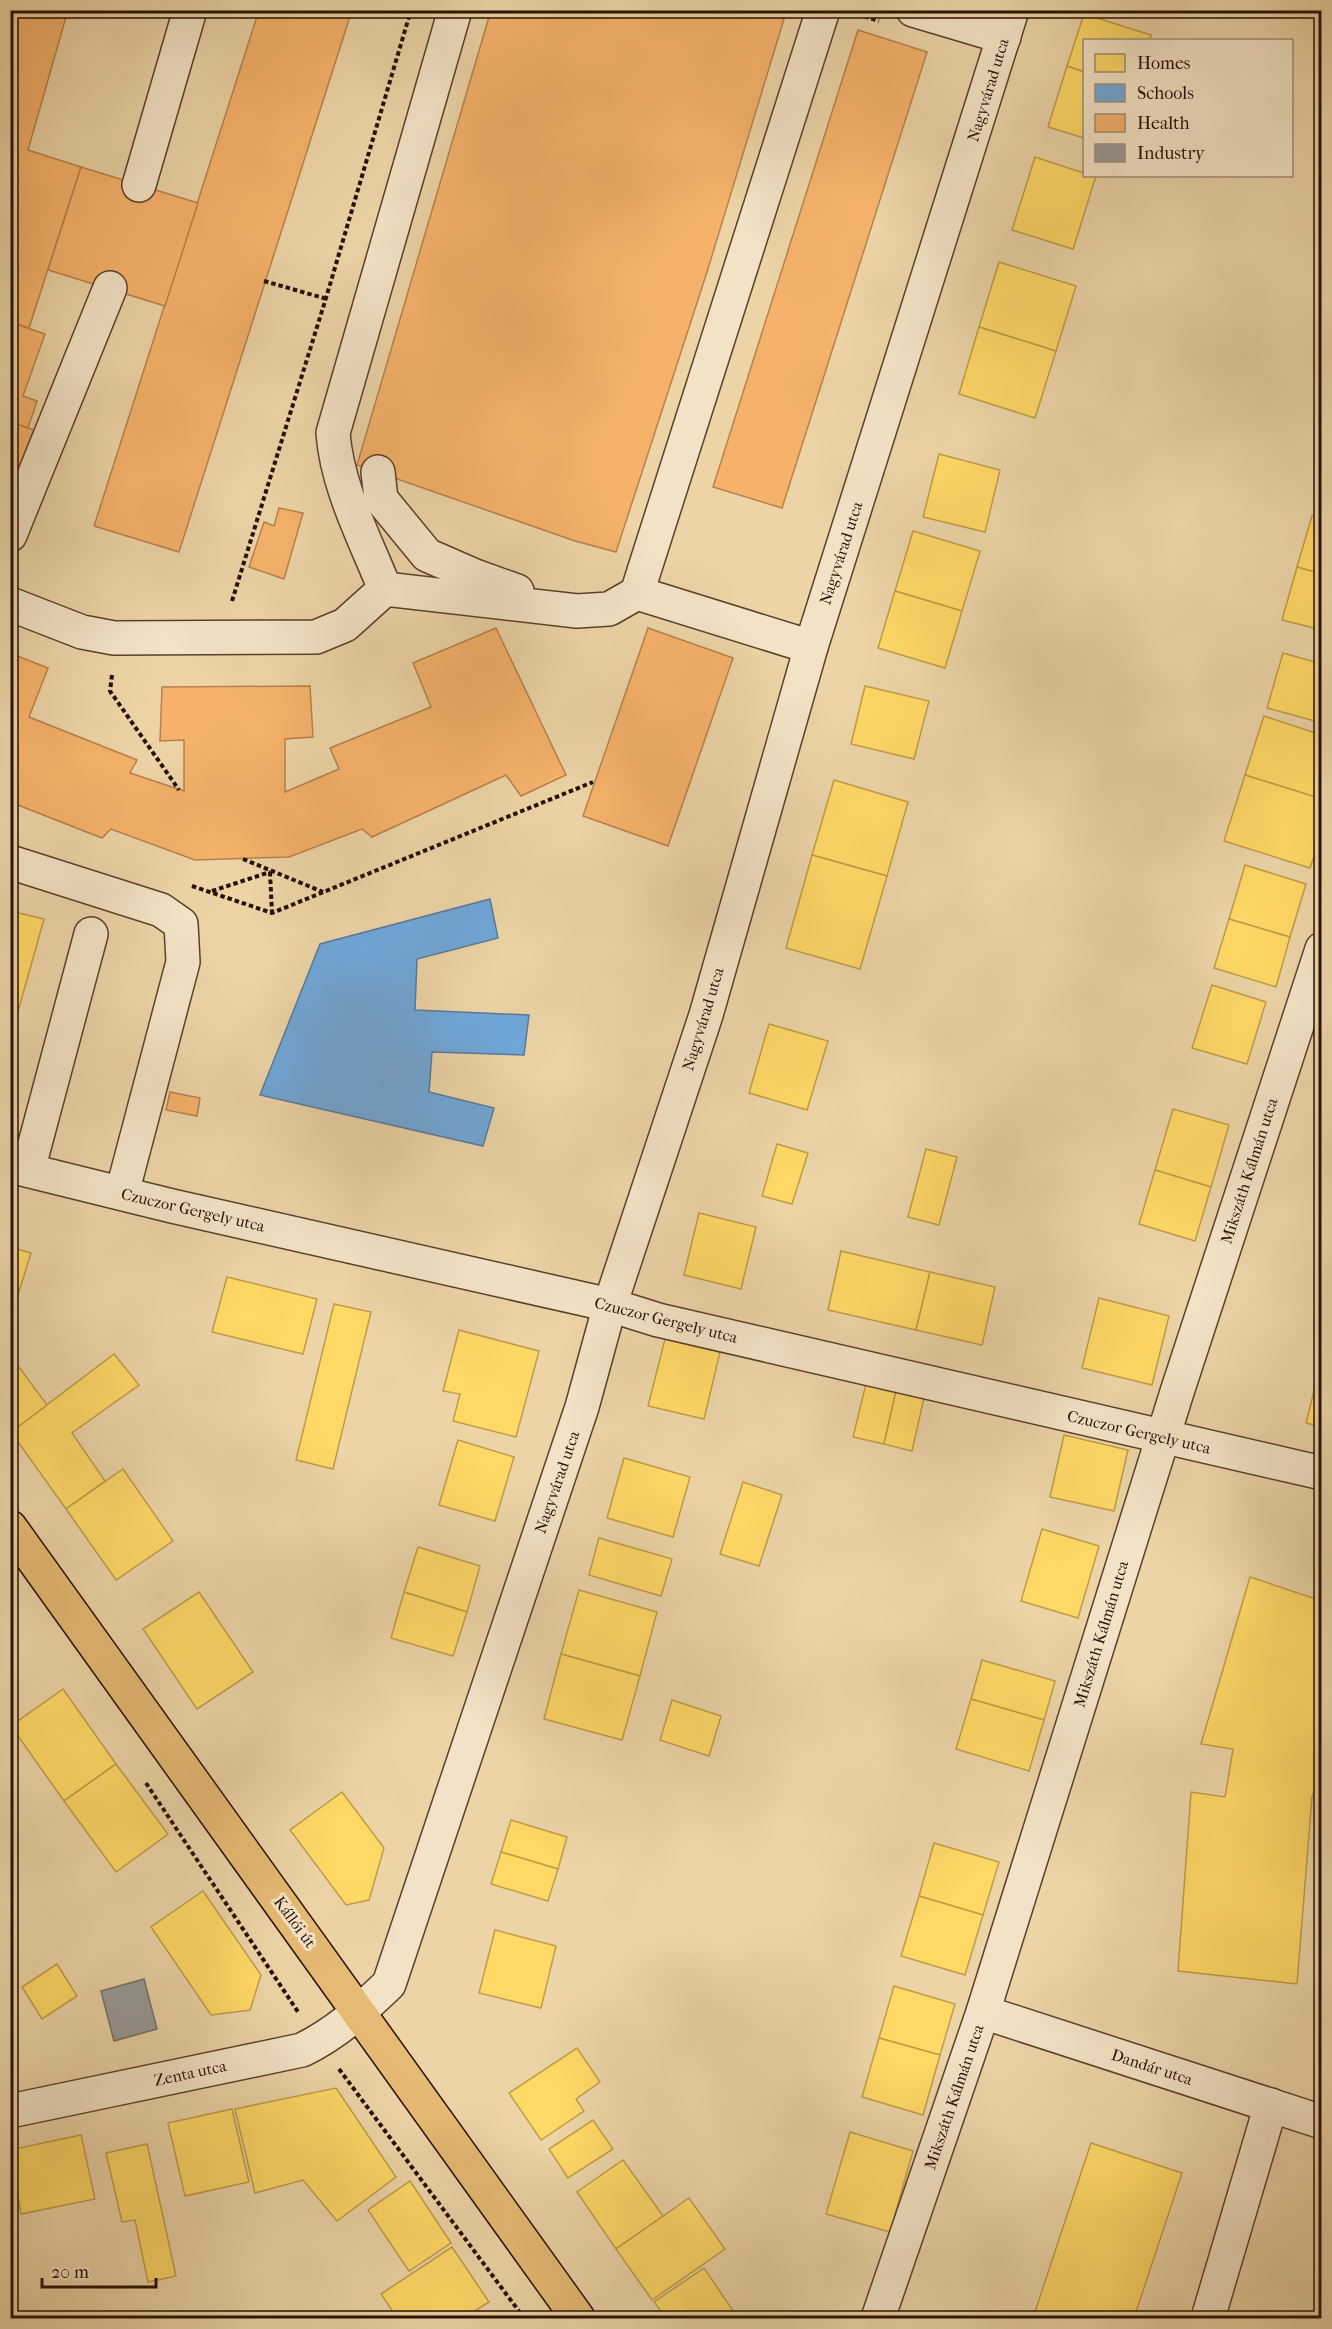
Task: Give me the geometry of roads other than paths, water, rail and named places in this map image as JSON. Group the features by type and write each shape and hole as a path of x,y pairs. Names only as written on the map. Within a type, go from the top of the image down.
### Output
{"main road":[{"name":"Kállói út","path":"10,1527 578,2319"}],"street":[{"path":"140,185 190,10"},
{"path":"385,589 334,456 333,434 455,10"},
{"path":"10,604 82,632 114,638 220,639 316,637 345,625 385,589 565,609 609,609 637,593 823,10"},
{"path":"914,10 1008,25"},
{"path":"952,10 1008,25"},
{"name":"Nagyvárad utca","path":"360,2012 389,1984 582,1407 610,1305 706,1015 811,648 1008,25"},
{"path":"10,535 110,288"},
{"path":"378,472 381,499 428,555 475,576 565,609"},
{"path":"637,593 811,648"},
{"path":"10,862 161,910 181,924 183,962 122,1193"},
{"path":"19,1168 91,934"},
{"name":"Mikszáth Kálmán utca","path":"879,2319 983,2012 1162,1438 1322,949"},
{"name":"Czuczor Gergely utca","path":"19,1168 610,1305 658,1320 1162,1438 1322,1473"},
{"name":"Zenta utca","path":"10,2110 302,2050 319,2042 360,2012"},
{"name":"Dandár utca","path":"983,2012 1322,2122"},
{"path":"1209,2319 1271,2105"}]}
